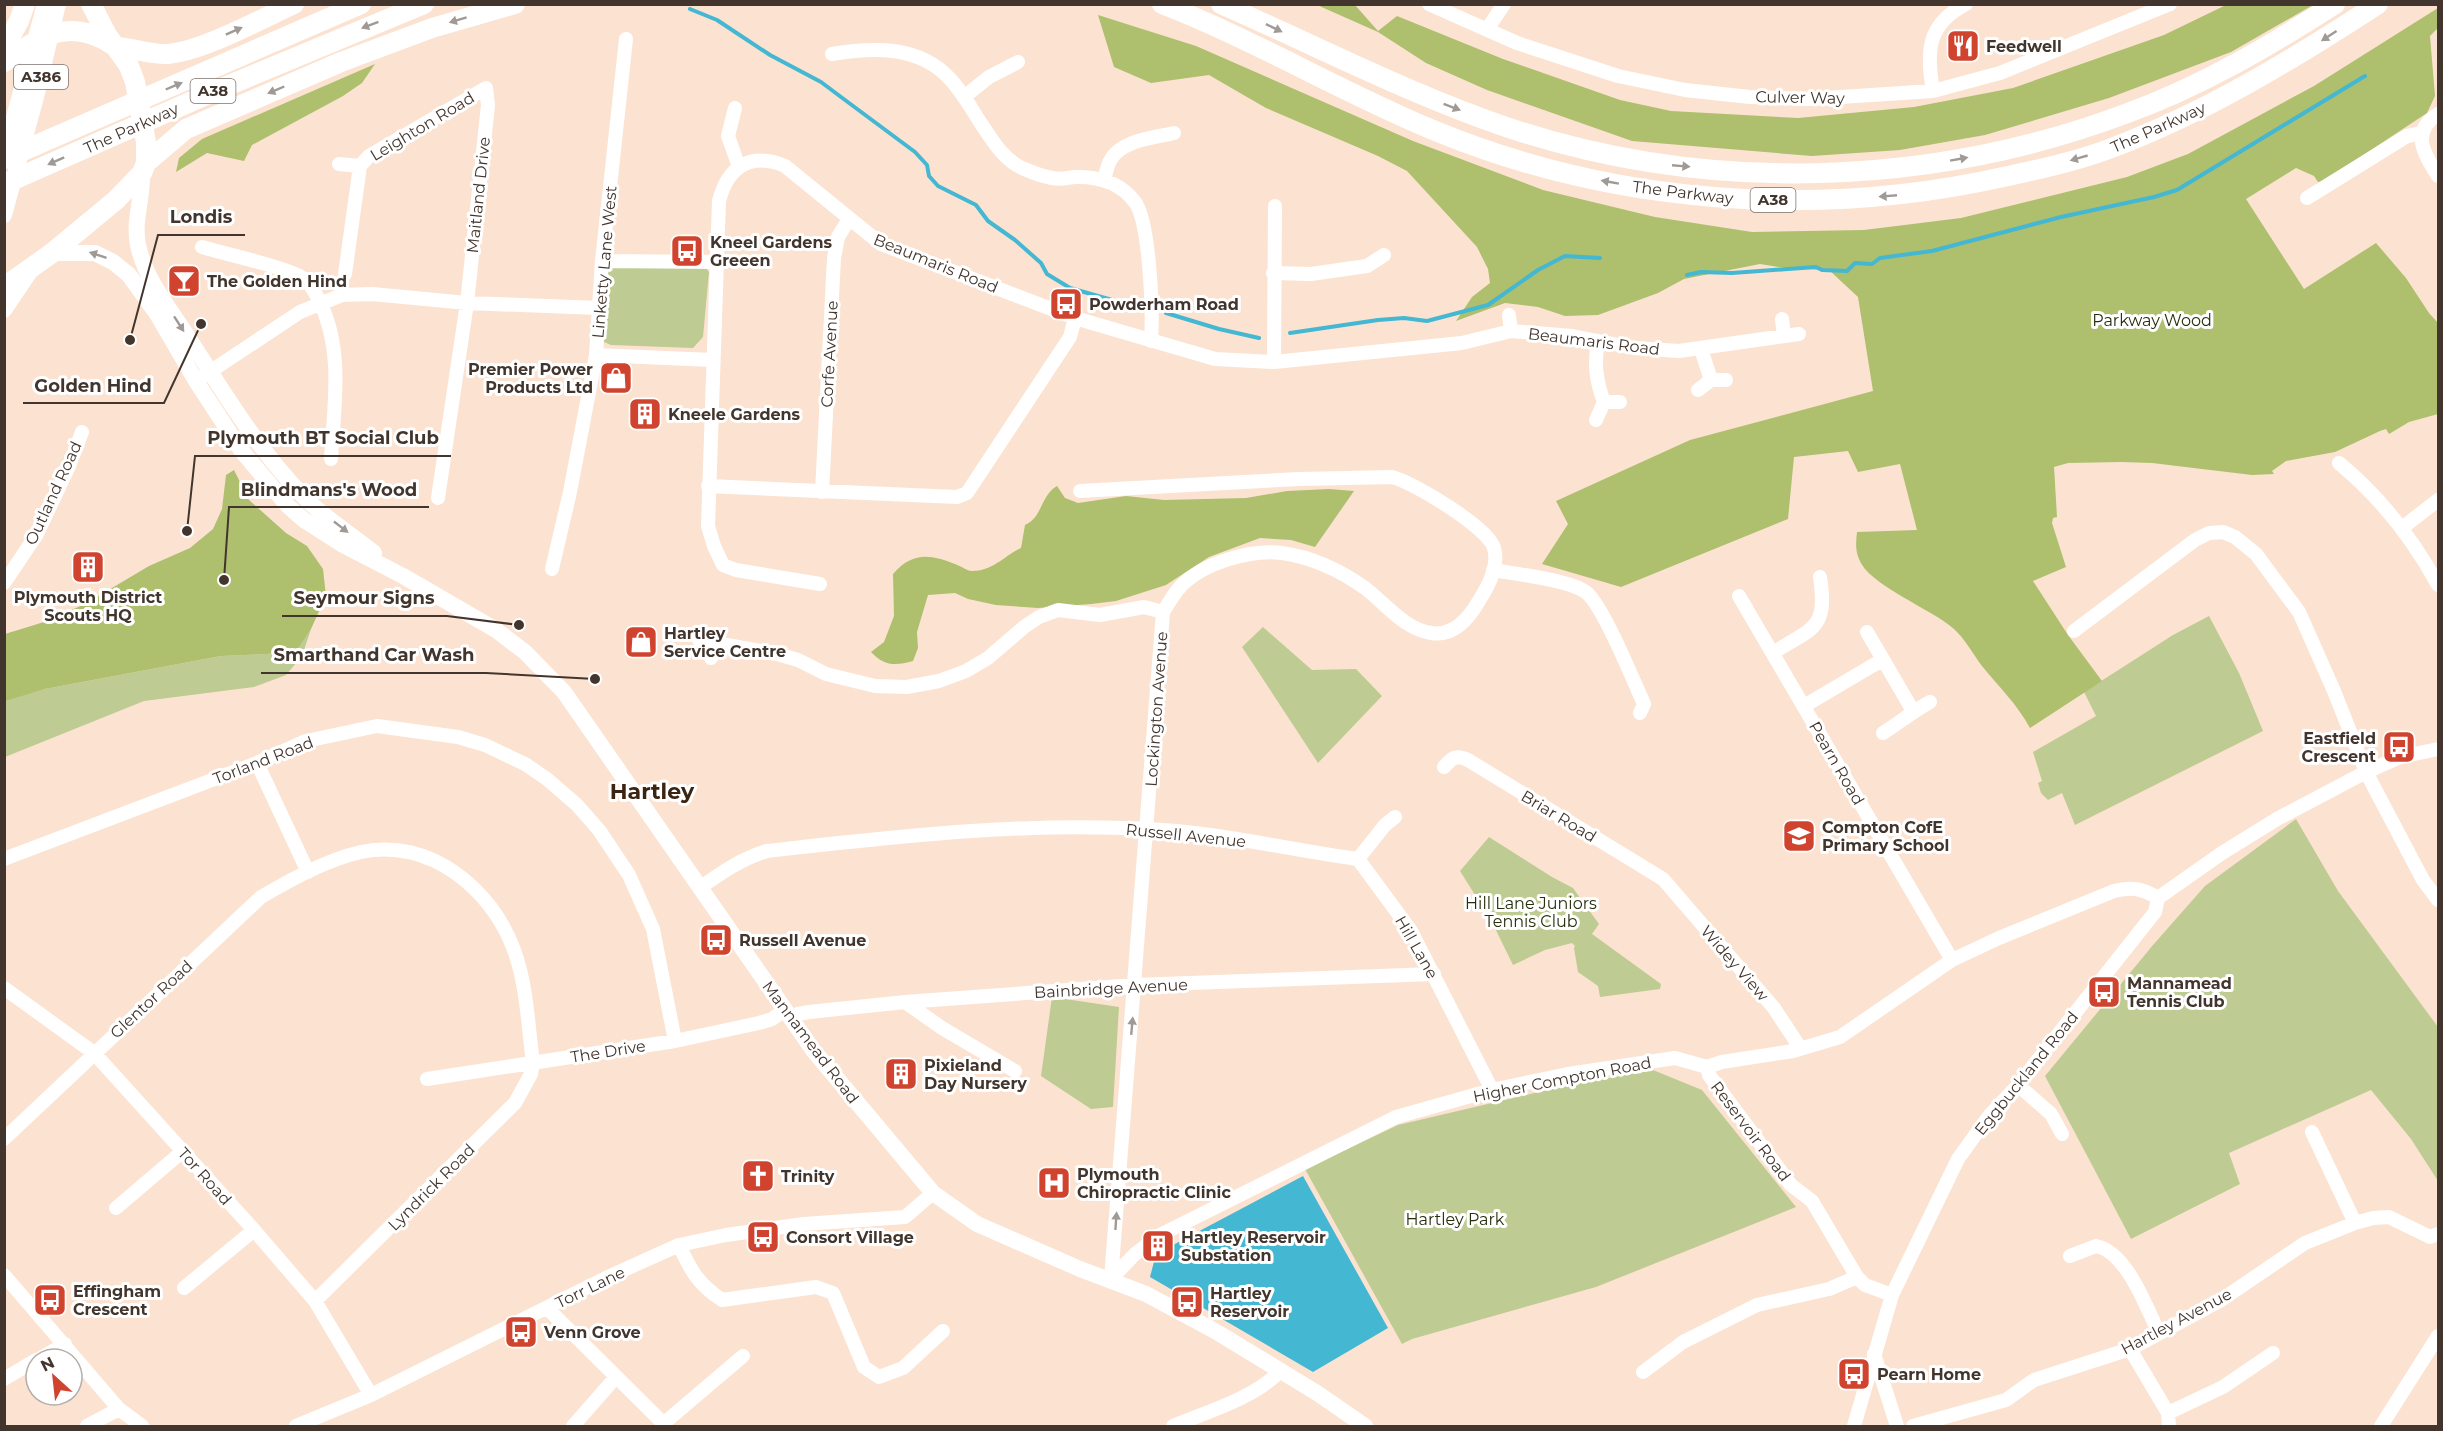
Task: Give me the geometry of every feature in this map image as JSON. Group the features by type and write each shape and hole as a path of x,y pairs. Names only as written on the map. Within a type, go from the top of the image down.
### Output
{"highway":[{"path":"4,48 19,21 25,4"},
{"path":"4,287 52,253 116,200 144,168 145,136 135,82 129,66 100,24 91,4"},
{"path":"4,62 30,44 54,32 83,32 102,38 116,47 136,48 156,53 186,50 294,4"},
{"name":"The Parkway","path":"13,154 361,4"},
{"name":"The Parkway","path":"4,184 222,88 424,4"},
{"name":"A38","path":"144,168 186,129 341,62 432,28 515,4"},
{"name":"The Parkway","path":"1162,4 1259,46 1434,130 1504,155 1599,180 1664,191 1728,199 1793,201 1846,200 1921,193 2032,171 2107,150 2186,117 2238,90 2295,58 2378,4"},
{"name":"The Parkway","path":"1221,4 1383,80 1530,134 1607,154 1671,165 1742,172 1791,173 1841,172 1958,160 2073,132 2127,114 2232,66 2335,4"}],"main road":[{"name":"A386","path":"4,154 45,4"},
{"name":"A386","path":"4,215 13,154 58,4"},
{"name":"Mannamead Road","path":"144,168 143,192 138,208 136,236 143,262 165,302 256,443 304,498 403,576"},
{"name":"Mannamead Road","path":"52,253 95,253 121,268 151,306 241,450 288,506 304,520 343,545 403,576 496,630 525,652 564,692 589,724 699,888 841,1086 933,1193 977,1224 1080,1269 1146,1294 1317,1393 1365,1426"},
{"path":"4,310 33,266"},
{"name":"Mannamead Road","path":"1317,1393 1349,1426"}],"street":[{"name":"Culver Way","path":"1429,4 1488,28 1517,43 1618,76 1684,90 1750,97 1810,99 1933,91 2000,73 2170,4"},
{"path":"1488,28 1504,4"},
{"path":"1933,91 1929,68 1930,48 1937,27 1949,13 1966,4"},
{"name":"Linketty Lane West","path":"552,570 570,492 596,355 602,261 630,58 626,39"},
{"path":"832,54 865,48 892,50 915,56 938,68 950,79 993,141 1004,155 1018,166 1054,179 1077,177 1104,180 1119,186 1137,205 1143,221 1152,315 1151,341"},
{"path":"964,97 989,77 1018,62"},
{"name":"Leighton Road","path":"345,274 360,166 369,156 486,88"},
{"name":"Maitland Drive","path":"438,498 467,303 488,105 486,88"},
{"path":"735,108 728,136 739,167 723,186 719,201 708,526 723,565 736,570 820,584"},
{"path":"2439,114 2427,123 2421,140 2423,151 2439,176"},
{"path":"1104,180 1110,160 1118,151 1165,130"},
{"path":"2307,198 2407,136 2423,133"},
{"name":"Beaumaris Road","path":"739,167 750,161 762,160 785,166 881,244 1076,318 1215,359 1274,362 1462,343 1510,331 1572,336 1657,350 1701,349 1799,334"},
{"name":"Leighton Road","path":"339,164 360,166"},
{"path":"1274,362 1275,206"},
{"name":"Corfe Avenue","path":"822,492 834,258 838,237 849,219"},
{"path":"202,247 297,274 311,284 329,324 335,344 331,459"},
{"path":"1273,273 1311,274 1367,266 1384,255"},
{"path":"602,261 718,262"},
{"path":"196,381 276,327 320,302 342,295 372,294 467,303 599,308"},
{"name":"Beaumaris Road","path":"1509,315 1510,331"},
{"path":"708,486 957,497 967,493 1070,338 1076,318"},
{"path":"1782,319 1784,336"},
{"path":"1596,420 1604,402 1597,385 1595,360 1598,341"},
{"path":"1701,349 1711,380"},
{"path":"596,355 713,360"},
{"path":"1698,390 1711,380 1726,381"},
{"path":"1604,402 1620,402"},
{"name":"Outland Road","path":"4,583 37,534 82,432"},
{"path":"2339,463 2360,480 2402,528 2421,553 2439,585"},
{"name":"Lockington Avenue","path":"1080,491 1392,477 1407,481 1473,524 1487,536 1494,547 1493,570 1489,586 1474,610 1452,631 1434,634 1416,630 1347,577 1314,562 1281,553 1237,557 1197,573 1181,586 1163,612 1148,829 1111,1279"},
{"path":"2402,528 2439,500"},
{"path":"2074,631 2180,550 2209,532 2223,532 2235,537 2256,554 2299,612 2366,772 2423,880 2439,900"},
{"path":"2171,539 2180,550"},
{"path":"1493,570 1564,584 1586,592 1597,604 1644,704 1640,713"},
{"path":"1773,653 1818,624 1822,613 1820,577"},
{"name":"Pearn Road","path":"1739,596 1952,960"},
{"path":"711,658 706,641 777,654 798,660 826,674 875,686 907,687 939,681 966,671 988,658 1032,622 1058,610 1100,615 1144,608 1163,612"},
{"path":"1868,632 1912,711"},
{"path":"1804,706 1882,660"},
{"path":"1883,733 1912,711 1930,702"},
{"name":"Torland Road","path":"4,860 257,763 306,741 377,726 458,736 525,764 548,779 577,805 591,822 628,875 653,929 675,1041"},
{"name":"Eggbuckland Road","path":"1854,1426 1892,1295 1958,1159 1989,1116 2018,1085 2155,912 2158,898 2222,853 2277,819 2366,772 2400,758 2439,749"},
{"name":"Briar Road","path":"1444,767 1455,757 1461,756 1663,879"},
{"path":"257,763 308,872"},
{"path":"1358,859 1385,825 1395,817"},
{"name":"Russell Avenue","path":"699,888 738,862 767,851 908,835 1053,828 1148,829 1212,834 1358,859"},
{"name":"Glentor Road","path":"4,1139 261,897 308,872 362,852 409,853 441,863 467,881 495,913 504,926 514,949 523,983 533,1063"},
{"name":"Hill Lane","path":"1358,859 1411,931 1492,1090"},
{"name":"Widey View","path":"1663,879 1774,1008 1797,1043 1793,1051"},
{"name":"Higher Compton Road","path":"1111,1279 1160,1235 1396,1117 1492,1090 1625,1064 1675,1058 1707,1067 1722,1062 1793,1051 1840,1037 1952,960 1999,938 2114,891 2133,887 2158,898"},
{"name":"Bainbridge Avenue","path":"788,1014 905,1002 1135,985 1434,974"},
{"name":"Tor Road","path":"4,988 94,1053 183,1151 315,1301 371,1395"},
{"path":"905,1002 1015,1071"},
{"name":"The Drive","path":"428,1079 675,1041 759,1023 788,1014"},
{"name":"Lyndrick Road","path":"315,1301 515,1103 531,1074 533,1063"},
{"name":"Reservoir Road","path":"1707,1067 1709,1075 1791,1185 1812,1201 1857,1277 1865,1285 1892,1295"},
{"path":"2018,1085 2051,1114 2062,1134"},
{"path":"2312,1132 2355,1223"},
{"path":"116,1208 183,1151"},
{"name":"Torr Lane","path":"296,1426 371,1395 606,1278 679,1245 726,1235 804,1224 905,1218 933,1193"},
{"name":"Hartley Avenue","path":"1914,1426 2006,1400 2034,1380 2130,1349 2221,1300 2306,1243 2355,1223 2389,1216 2434,1236"},
{"path":"184,1288 254,1230"},
{"path":"679,1245 693,1276 707,1290 722,1300 816,1287 833,1293 864,1367 879,1377 903,1368 943,1331"},
{"path":"2070,1256 2096,1246 2111,1252 2133,1279 2158,1333"},
{"path":"4,1275 119,1409 142,1426"},
{"path":"1643,1372 1683,1342 1757,1305 1829,1289 1857,1277"},
{"path":"547,1308 664,1425 743,1356"},
{"path":"2381,1426 2439,1336"},
{"path":"59,1347 64,1344"},
{"path":"2130,1349 2168,1420 2223,1387 2256,1356 2273,1353"},
{"path":"1874,1354 1897,1426"},
{"path":"4,1379 24,1367"},
{"path":"1173,1426 1257,1390 1271,1381 1280,1371"},
{"path":"573,1426 615,1377"},
{"path":"87,1426 119,1409"}],"green space":[{"path":"1317,5 1355,5 1378,31 1397,16 1503,59 1620,100 1671,111 1798,118 1914,107 2013,88 2164,35 2226,5 2313,5 2231,52 2109,98 1985,135 1900,150 1812,156 1632,141 1487,90 1426,63 1378,32"},
{"name":"Parkway Wood","path":"2438,8 2438,28 2430,36 2435,96 2427,113 2324,181 2318,182 2314,176 2296,168 2246,199 2304,289 2376,243 2406,278 2438,323 2438,414 2409,422 2389,434 2386,429 2380,431 2335,452 2286,461 2272,471 2274,474 2252,475 2152,463 2121,462 2068,463 2054,467 2057,517 2053,518 2052,523 2066,567 2033,581 2068,635 2102,681 2030,728 2014,703 1954,629 1887,587 1865,569 1859,559 1856,549 1857,532 1917,530 1900,464 1858,472 1848,451 1794,457 1788,519 1621,587 1542,564 1568,524 1556,501 1690,440 1873,391 1858,297 1829,270 1785,268 1760,264 1684,279 1658,293 1598,315 1565,316 1538,307 1505,303 1456,321 1472,297 1490,283 1488,269 1477,247 1407,171 1378,156 1266,108 1209,75 1151,83 1114,67 1098,15 1196,46 1413,141 1543,190 1655,217 1752,232 1864,230 1961,218 2127,177 2188,154 2314,86"},
{"path":"375,64 362,83 343,96 252,145 244,161 207,153 176,172 179,158 202,139"},
{"path":"611,266 705,267 709,272 703,337 693,348 611,345 604,342 600,337 607,271"},
{"path":"234,470 249,500 286,533 307,546 323,569 326,596 311,629 298,648 268,654 221,656 45,689 5,701 5,634 44,622 85,604 149,566 190,548 213,529 222,509 226,475"},
{"path":"1057,486 1065,498 1078,503 1126,496 1164,500 1246,498 1287,491 1329,489 1354,491 1315,547 1291,540 1260,538 1209,557 1166,585 1116,601 1038,608 996,605 968,599 955,593 928,595 917,632 918,648 913,661 890,664 871,652 884,642 894,616 893,574 900,567 922,557 937,558 970,571 992,566 1021,548 1025,525 1035,517 1047,495"},
{"path":"2209,616 2239,673 2263,731 2075,825 2062,793 2048,800 2041,793 2038,783 2042,781 2033,752 2096,716 2084,692 2173,635"},
{"path":"1263,627 1312,670 1356,669 1382,696 1318,763 1242,647"},
{"path":"311,629 302,656 286,675 254,687 144,701 5,757 5,701 8,699 45,689 221,656 268,654 297,648"},
{"path":"2296,819 2338,891 2438,1027 2438,1181 2411,1139 2371,1090 2229,1153 2240,1184 2131,1239 2045,1076 2205,886"},
{"name":"Hill Lane Juniors Tennis Club","path":"1489,837 1573,888 1599,924 1592,934 1661,984 1660,989 1600,997 1598,986 1578,972 1575,946 1572,943 1545,950 1513,965 1492,922 1460,871"},
{"path":"1052,997 1119,1007 1113,1107 1091,1109 1041,1076"},
{"name":"Hartley Park","path":"1653,1070 1702,1090 1796,1207 1596,1287 1412,1339 1402,1344 1305,1169 1398,1125 1564,1086"}],"water":[{"path":"1303,1176 1388,1328 1313,1372 1150,1277 1156,1254"}],"waterway":[{"path":"690,9 717,20 770,55 821,82 915,152 927,165 929,176 938,186 976,205 988,221 1015,240 1041,263 1047,274 1070,288 1140,308"},
{"path":"1687,275 1701,272 1732,273 1816,267 1822,270 1847,271 1855,263 1872,264 1880,258 1932,251 2061,217 2154,197 2177,190 2365,76"},
{"path":"1290,333 1378,320 1404,318 1427,321 1488,305 1538,270 1565,256 1600,258"},
{"path":"1166,313 1259,338"}],"place":[{"name":"Feedwell","path":"1963,46"},
{"name":"Kneel Gardens Greeen","path":"687,251"},
{"name":"The Golden Hind","path":"184,281"},
{"name":"Powderham Road","path":"1066,304"},
{"name":"Golden Hind","path":"201,324"},
{"name":"Londis","path":"130,340"},
{"name":"Premier Power Products Ltd","path":"616,378"},
{"name":"Kneele Gardens","path":"645,414"},
{"name":"Plymouth BT Social Club","path":"187,531"},
{"name":"Plymouth District Scouts HQ","path":"88,567"},
{"name":"Blindmans's Wood","path":"224,580"},
{"name":"Seymour Signs","path":"519,625"},
{"name":"Hartley Service Centre","path":"641,642"},
{"name":"Smarthand Car Wash","path":"595,679"},
{"name":"Eastfield Crescent","path":"2399,747"},
{"name":"Compton CofE Primary School","path":"1799,836"},
{"name":"Russell Avenue","path":"716,940"},
{"name":"Mannamead Tennis Club","path":"2104,992"},
{"name":"Pixieland Day Nursery","path":"901,1074"},
{"name":"Trinity","path":"758,1176"},
{"name":"Plymouth Chiropractic Clinic","path":"1054,1183"},
{"name":"Consort Village","path":"763,1237"},
{"name":"Hartley Reservoir Substation","path":"1158,1246"},
{"name":"Effingham Crescent","path":"50,1300"},
{"name":"Hartley Reservoir","path":"1187,1302"},
{"name":"Venn Grove","path":"521,1332"},
{"name":"Pearn Home","path":"1854,1374"}],"district":[{"name":"Hartley","path":"652,791"}]}
